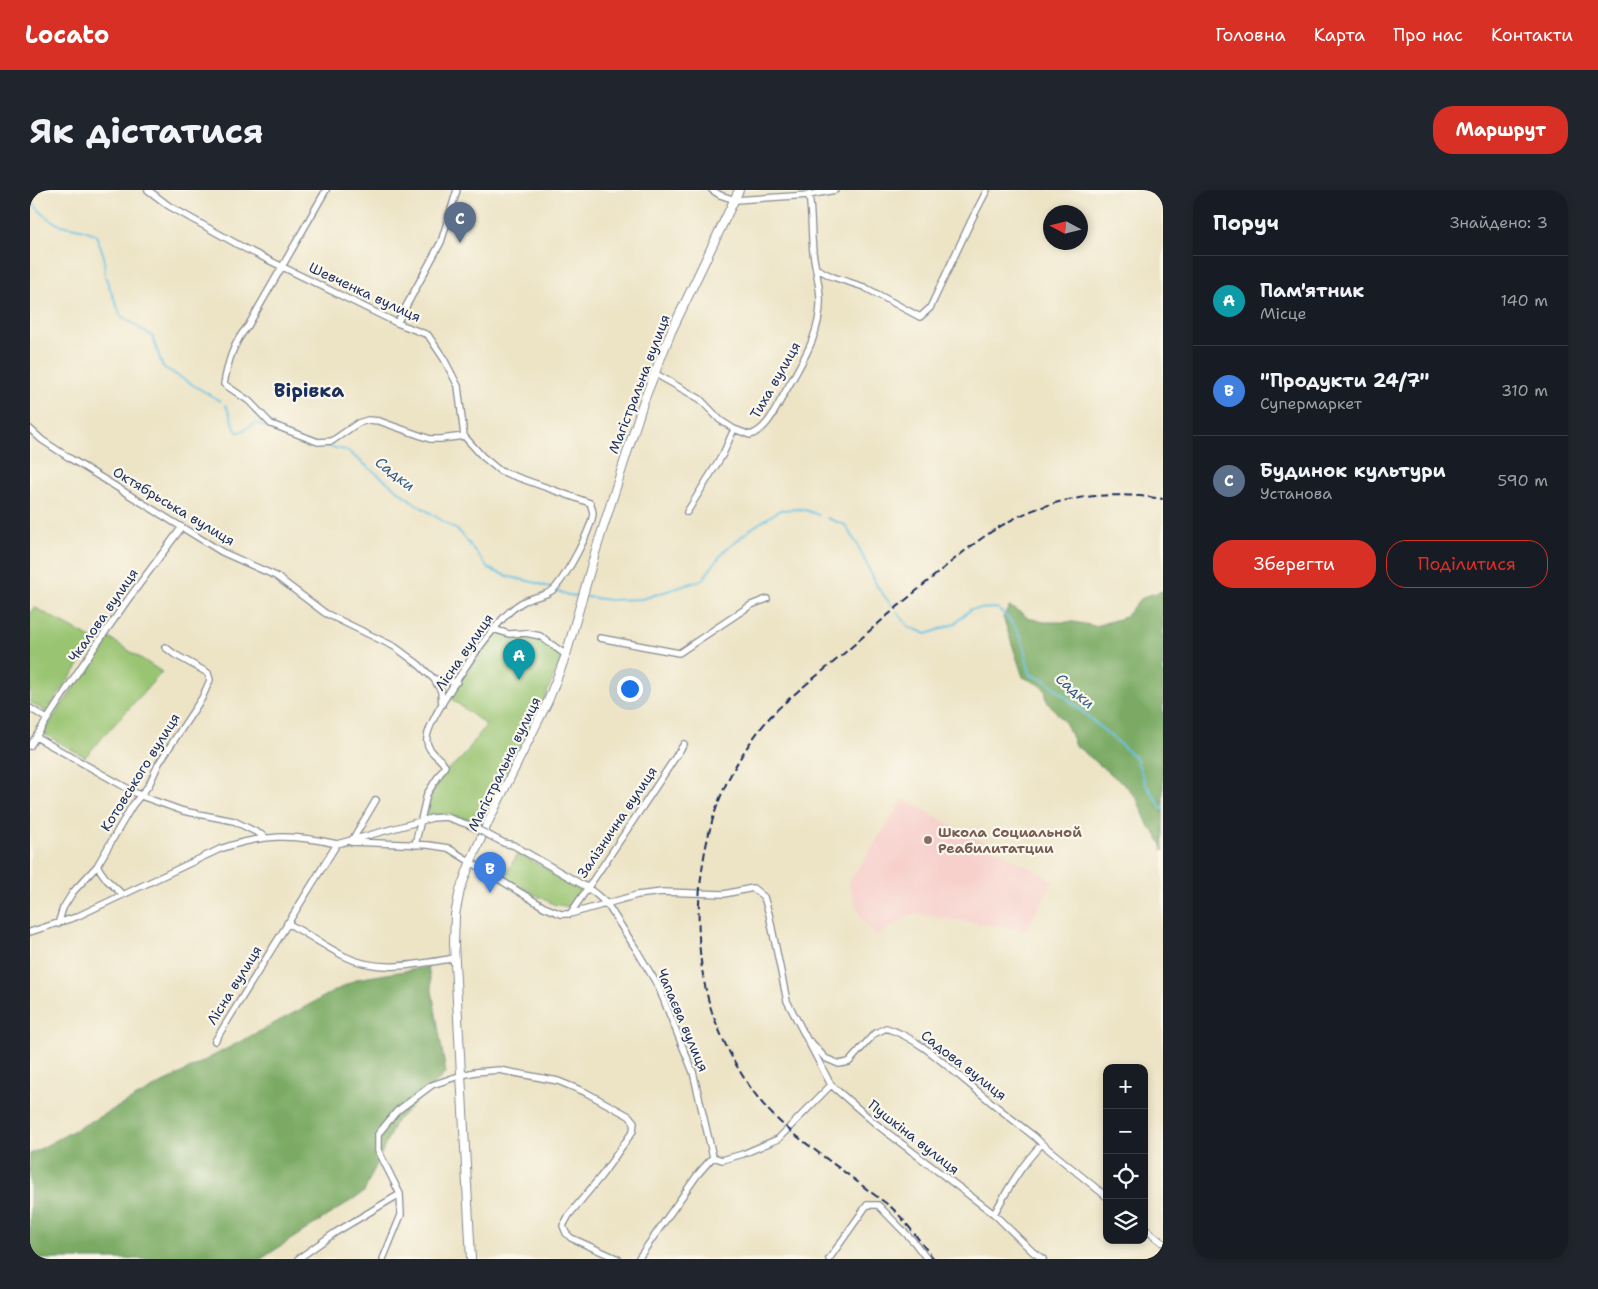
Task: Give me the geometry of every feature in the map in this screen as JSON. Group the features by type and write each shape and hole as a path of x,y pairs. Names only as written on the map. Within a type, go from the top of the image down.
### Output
{"main road":[{"name":"Магістральна вулиця","path":"471,1259 455,958 455,915 460,890 471,861 548,701 566,655 622,466 654,373 671,332 740,190"}],"street":[{"name":"Шевченка вулиця","path":"148,190 152,195 244,248 397,323 428,335 444,359 458,386 464,436"},
{"path":"326,190 248,326 234,346 224,384 249,401 271,424 318,442 332,442 358,423 368,420 379,421 430,439 464,436"},
{"path":"397,323 441,242 457,190"},
{"path":"712,190 735,200 809,195 835,190"},
{"path":"817,269 864,287 920,317 930,308 987,190"},
{"name":"Тиха вулиця","path":"654,373 700,400 720,420 734,430 750,436 759,432 772,415 804,359 819,315 820,299 817,269 813,254 809,195"},
{"name":"Октябрьська вулиця","path":"30,428 42,440 71,459 222,552 276,576 326,613 396,647 434,679"},
{"name":"Тиха вулиця","path":"687,512 723,454 734,430"},
{"name":"Лісна вулиця","path":"421,820 427,794 444,766 429,749 426,742 427,732 434,716 493,629 522,602 554,590 573,560 586,533 593,512 590,503 500,471 482,456 464,436"},
{"name":"Чкалова вулиця","path":"30,746 129,598 182,527"},
{"path":"600,638 679,653 736,615 767,599"},
{"path":"493,629 509,634 526,633 540,636 566,655"},
{"name":"Котовського вулиця","path":"58,924 63,908 73,892 96,866 132,806 142,796 159,763 202,698 210,680 208,673 164,647"},
{"path":"434,679 456,682"},
{"path":"434,679 441,691 442,705"},
{"path":"30,708 47,719"},
{"path":"36,737 142,796 184,811 234,821 267,837"},
{"name":"Залізнична вулиця","path":"570,914 684,744"},
{"path":"351,842 376,800"},
{"name":"Чапаєва вулиця","path":"351,842 421,820 446,817 469,825 513,846 588,888 607,904 658,986 693,1072 714,1157"},
{"path":"415,845 421,820"},
{"path":"30,932 76,917 220,849 244,840 267,837 289,837 337,844 351,842 428,845 448,848 544,908 561,914 570,914 607,904"},
{"name":"Лісна вулиця","path":"215,1040 337,844"},
{"path":"96,866 106,880 122,894"},
{"name":"Пушкіна вулиця","path":"607,904 637,895 662,892 724,894 753,888 764,897 787,1001 831,1085 884,1130 994,1214 1033,1252 1043,1259"},
{"path":"287,923 346,957 362,963 394,967 455,958"},
{"name":"Садова вулиця","path":"803,1033 825,1058 840,1064 849,1062 874,1034 886,1028 898,1031 920,1044 1103,1194"},
{"path":"382,1259 401,1215 400,1194 378,1150 378,1134 397,1111 432,1085 475,1072 499,1070 558,1081 585,1092 629,1116 634,1122 633,1131 602,1176 563,1226 571,1238 618,1259"},
{"path":"638,1259 698,1174 714,1157 722,1160 743,1154 778,1139 831,1085"},
{"path":"994,1214 1019,1170 1042,1144"},
{"path":"298,1259 336,1232 400,1194"},
{"path":"829,1259 867,1206 878,1205 914,1242 926,1259"},
{"path":"1148,1231 1163,1243"},
{"path":"1158,1259 1163,1253"}],"shaded area":[{"name":"Школа Социальной Реабилитатции","path":"904,799 1054,881 1026,930 913,914 876,936 861,919 848,883"}],"green space":[{"path":"1163,591 1163,851 1156,834 1149,827 1137,799 1127,787 1075,745 1066,724 1047,701 1045,690 1040,685 1023,677 1003,617 1009,607 1019,611 1028,618 1044,622 1074,622 1095,626 1125,617 1139,600"},
{"path":"34,607 96,641 46,712 30,702 30,613"},
{"path":"496,632 509,637 525,636 538,638 562,656 544,700 481,826 454,816 426,815 430,796 446,771 462,758 486,725 449,697"},
{"path":"108,637 162,672 85,757 43,733"},
{"path":"518,853 582,889 570,907 553,904 504,878"},
{"path":"428,967 446,1073 396,1121 364,1192 261,1259 30,1259 30,1154 357,979"}],"waterway":[{"name":"Садки","path":"30,200 52,221 83,229 96,235 104,256 105,276 121,316 152,336 163,367 220,401"},
{"name":"Садки","path":"225,405 238,433 256,423 305,442 346,450 413,502 460,532 489,569 550,588"},
{"name":"Садки","path":"587,597 610,600 642,599 702,580 724,551 752,528 780,510 802,509 819,515"},
{"name":"Садки","path":"827,518 845,525 857,544 877,586 892,606"},
{"name":"Садки","path":"558,591 577,596"},
{"name":"Садки","path":"897,612 909,627 927,634 954,624 971,609 997,608 1017,630 1024,647 1031,675 1046,680 1136,758 1146,785 1163,809"}],"railway":[{"path":"934,1259 891,1207 810,1147 779,1121 758,1098 731,1056 712,1012 700,955 700,892 703,861 710,831 730,776 759,730 771,716 911,595 981,538 1021,515 1067,500 1115,495 1163,499"}],"place":[{"name":"Будинок культури","path":"460,243"},
{"name":"Пам'ятник","path":"519,680"},
{"name":"Школа Социальной Реабилитатции","path":"928,840"},
{"name":"\"Продукти 24/7\"","path":"490,893"}],"district":[{"name":"Вірівка","path":"309,390"}]}
